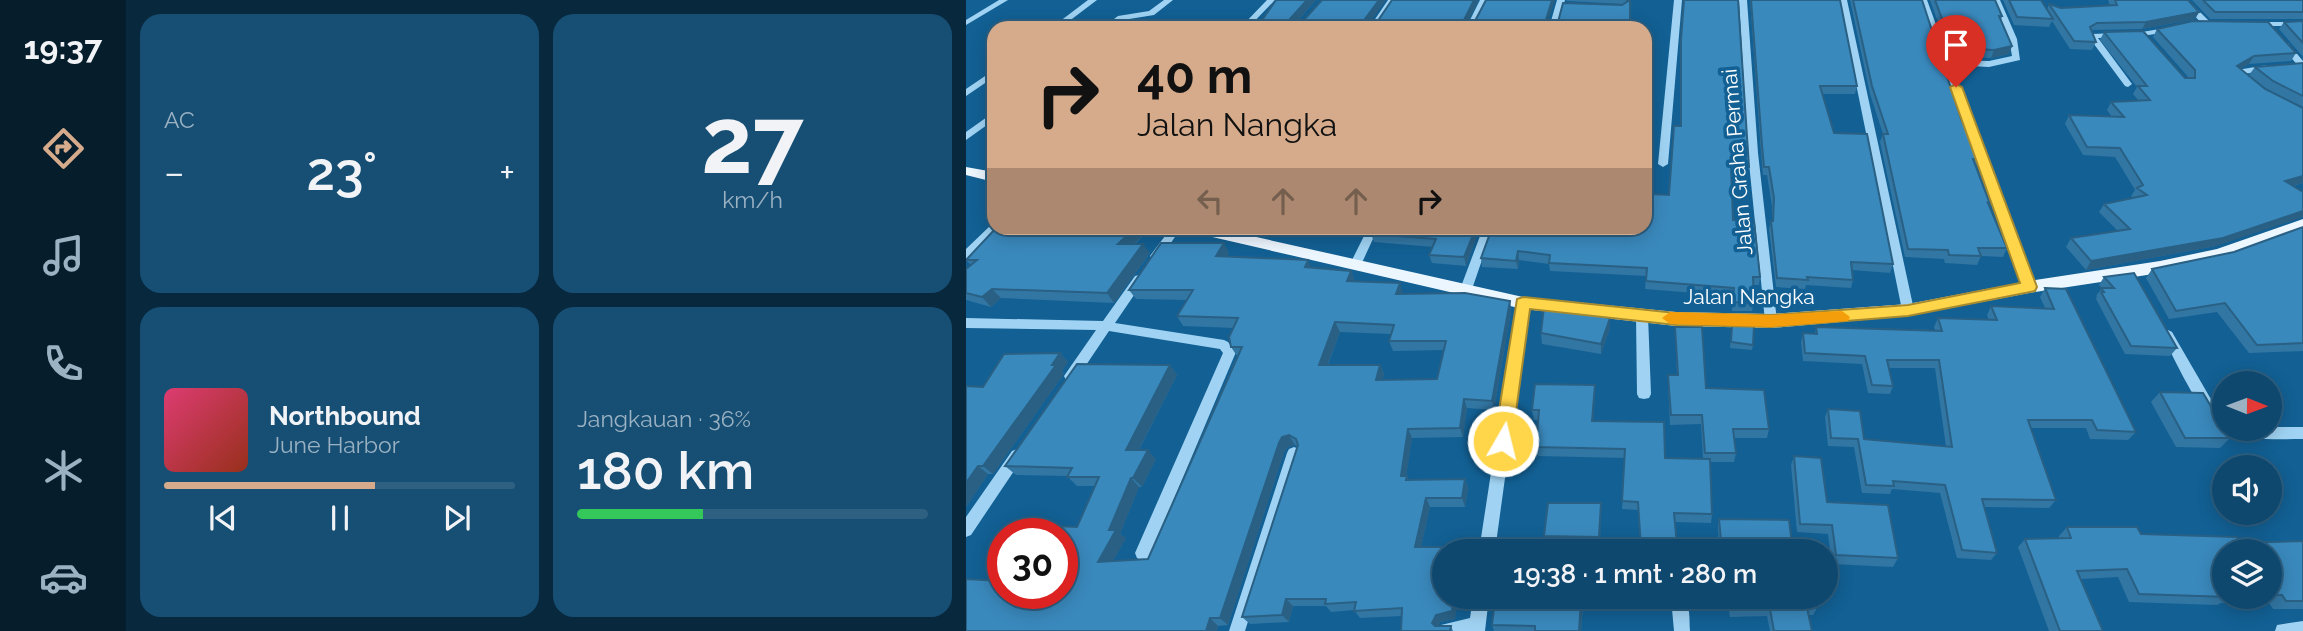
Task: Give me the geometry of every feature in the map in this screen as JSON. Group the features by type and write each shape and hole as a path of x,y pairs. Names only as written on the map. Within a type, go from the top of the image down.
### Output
{"main road":[{"path":"966,171 987,176"},
{"name":"Jalan Nangka","path":"1245,235 1465,292 1523,303 1642,316 1771,321 1908,310 2029,287 2136,277 2220,254 2303,225"}],"street":[{"path":"966,23 1004,0"},
{"path":"1064,21 1093,0"},
{"path":"1116,21 1151,13 1168,0"},
{"path":"1251,21 1271,0"},
{"path":"1378,21 1392,0"},
{"path":"1474,21 1484,0"},
{"path":"1663,164 1678,0"},
{"name":"Jalan Graha Permai","path":"1743,0 1753,153 1771,321"},
{"path":"1843,0 1908,310"},
{"path":"1923,0 2029,287"},
{"path":"1947,62 1989,64 2017,58 2013,39 1996,0"},
{"path":"2184,0 2202,23 2219,26"},
{"path":"1555,21 1560,3 1572,7"},
{"path":"2265,23 2303,65"},
{"path":"2242,24 2303,24"},
{"path":"2128,84 2092,36 2142,34 2178,27"},
{"path":"2142,34 2151,44"},
{"path":"2289,66 2303,65"},
{"path":"2238,74 2249,70 2276,68"},
{"path":"2238,74 2254,86"},
{"path":"966,93 987,78"},
{"path":"966,137 987,120"},
{"path":"966,256 988,235"},
{"path":"1066,383 1171,235"},
{"path":"1356,264 1370,235"},
{"path":"1465,292 1486,235"},
{"path":"1489,539 1523,303"},
{"path":"1642,316 1644,394"},
{"path":"2160,320 2212,410"},
{"path":"966,323 1105,326 1224,345 1230,352 1143,553"},
{"path":"2282,433 2303,433"},
{"path":"966,530 1028,439"},
{"path":"1237,631 1294,453"},
{"path":"1447,631 1477,628 1479,609"},
{"path":"1680,609 1682,631"},
{"path":"2283,631 2303,629"}],"building":[{"path":"1276,0 1307,0 1290,21 1261,21"},
{"path":"1322,0 1379,0 1365,19 1303,21"},
{"path":"1392,0 1474,0 1464,21 1378,21"},
{"path":"1486,0 1552,0 1546,20 1475,21"},
{"path":"1627,0 1630,0 1631,21 1558,21 1563,3 1622,5"},
{"path":"1684,0 1738,0 1749,167 1731,167 1733,220 1754,221 1760,277 1753,277 1754,303 1733,302 1734,288 1646,281 1647,268 1549,263 1550,255 1518,251 1516,261 1481,258 1489,235 1652,235 1652,194 1669,195 1674,126 1681,126"},
{"path":"1751,0 1840,0 1857,86 1820,86 1834,133 1867,134 1893,264 1851,262 1853,280 1777,278 1771,221 1774,198 1769,167 1764,167"},
{"path":"1853,0 1922,0 1961,119 1979,158 1973,159 1990,204 1988,203 2007,248 1978,248 1981,256 1949,255 1948,250 1908,249 1883,134 1888,134 1872,86"},
{"path":"1935,0 1995,0 2012,46 1994,50 1953,48"},
{"path":"2009,0 2041,0 2053,19 2017,17"},
{"path":"2115,0 2188,0 2199,12 2146,22 2097,23 2090,27 2096,42 2074,41 2049,4 2061,8 2117,5"},
{"path":"2203,0 2303,0 2303,12 2215,12"},
{"path":"2193,21 2268,22 2296,53 2254,56 2237,66 2265,89 2303,108 2303,176 2285,181 2303,192 2303,211 2223,238 2091,261 2071,238 2130,229 2104,204 2147,195 2137,188 2143,185 2120,148 2087,147 2069,115 2124,117 2111,102 2150,100 2138,86 2147,86 2104,32 2143,31 2185,78 2195,78 2195,70 2157,29"},
{"path":"2303,21 2303,43 2284,22"},
{"path":"2303,63 2303,96 2273,81 2255,67"},
{"path":"2303,227 2303,343 2257,345 2225,303 2176,311 2152,269 2234,252"},
{"path":"989,235 1128,235 1118,244 1143,244 1107,293 992,289 982,297 966,293 966,269 977,260 966,260"},
{"path":"1384,235 1473,235 1464,257 1429,255 1436,239"},
{"path":"1161,243 1224,243 1216,256 1308,260 1305,267 1351,271 1347,281 1400,283 1396,294 1465,293 1510,301 1492,401 1464,399 1460,428 1408,429 1401,476 1407,476 1406,480 1465,479 1462,498 1426,498 1415,547 1432,547 1432,609 1452,609 1436,615 1432,623 1435,626 1451,626 1450,631 1401,631 1402,608 1354,611 1356,602 1325,604 1326,599 1286,599 1282,615 1242,617 1298,445 1296,439 1289,435 1282,437 1279,443 1220,618 1210,618 1206,631 966,631 966,579 987,580 987,609 1078,609 1078,525 1099,477 1067,477 1072,468 1005,466 1077,364 1170,365 1126,450 1148,450 1131,478 1109,530 1116,530 1098,562 1148,559 1242,347 1231,347 1229,337 1238,318 1177,316 1193,290 1129,290","holes":["1335,322 1394,325 1389,341 1446,341 1437,379 1376,380 1380,365 1319,365"]},
{"path":"2134,273 2177,348 2131,346 2101,288 2114,288 2104,277"},
{"path":"2045,288 2066,289 2136,432 2097,430 2092,420 2028,420 2056,500 1982,499 1997,553 1962,550 1945,485 1893,481 1894,486 1866,485 1858,439 1831,438 1828,409 1860,411 1864,439 1952,447 1939,360 1887,360 1893,386 1872,385 1865,356 1805,353 1803,333 1817,334 1816,327 1942,331 1938,318 1997,320 1991,306 2054,309"},
{"path":"1544,306 1610,318 1601,344 1541,333"},
{"path":"1732,325 1754,325 1753,345 1731,342"},
{"path":"1675,327 1702,327 1706,388 1764,390 1769,429 1733,429 1736,453 1705,453 1702,415 1671,415 1668,375 1678,375"},
{"path":"1060,353 1052,365 1056,365 983,466 978,466 966,483 966,386 983,387 1004,354"},
{"path":"1535,384 1595,385 1592,421 1664,422 1665,458 1710,459 1712,514 1674,513 1676,539 1640,539 1638,502 1622,501 1625,449 1536,447 1539,410 1532,410"},
{"path":"2160,392 2203,393 2212,408 2212,438 2185,438"},
{"path":"1794,456 1821,458 1827,502 1888,505 1898,558 1838,555 1838,539 1834,539 1832,525 1800,524"},
{"path":"1548,503 1601,503 1599,537 1544,536"},
{"path":"1719,519 1789,520 1791,539 1721,539"},
{"path":"2067,527 2137,527 2141,534 2238,539 2212,539 2212,597 2139,594 2127,569 2077,571 2103,631 2060,631 2025,539 2071,538"},
{"path":"2303,541 2303,601 2286,601 2282,595 2282,542"},
{"path":"1494,609 1580,609 1579,631 1535,631 1535,626 1492,625"},
{"path":"1770,609 1807,609 1812,631 1774,631"}],"slow traffic":[{"path":"1670,318 1771,321 1842,317"}],"route":[{"path":"1503,441 1523,303 1676,319 1816,320 1908,310 2029,287 1956,87"}]}
